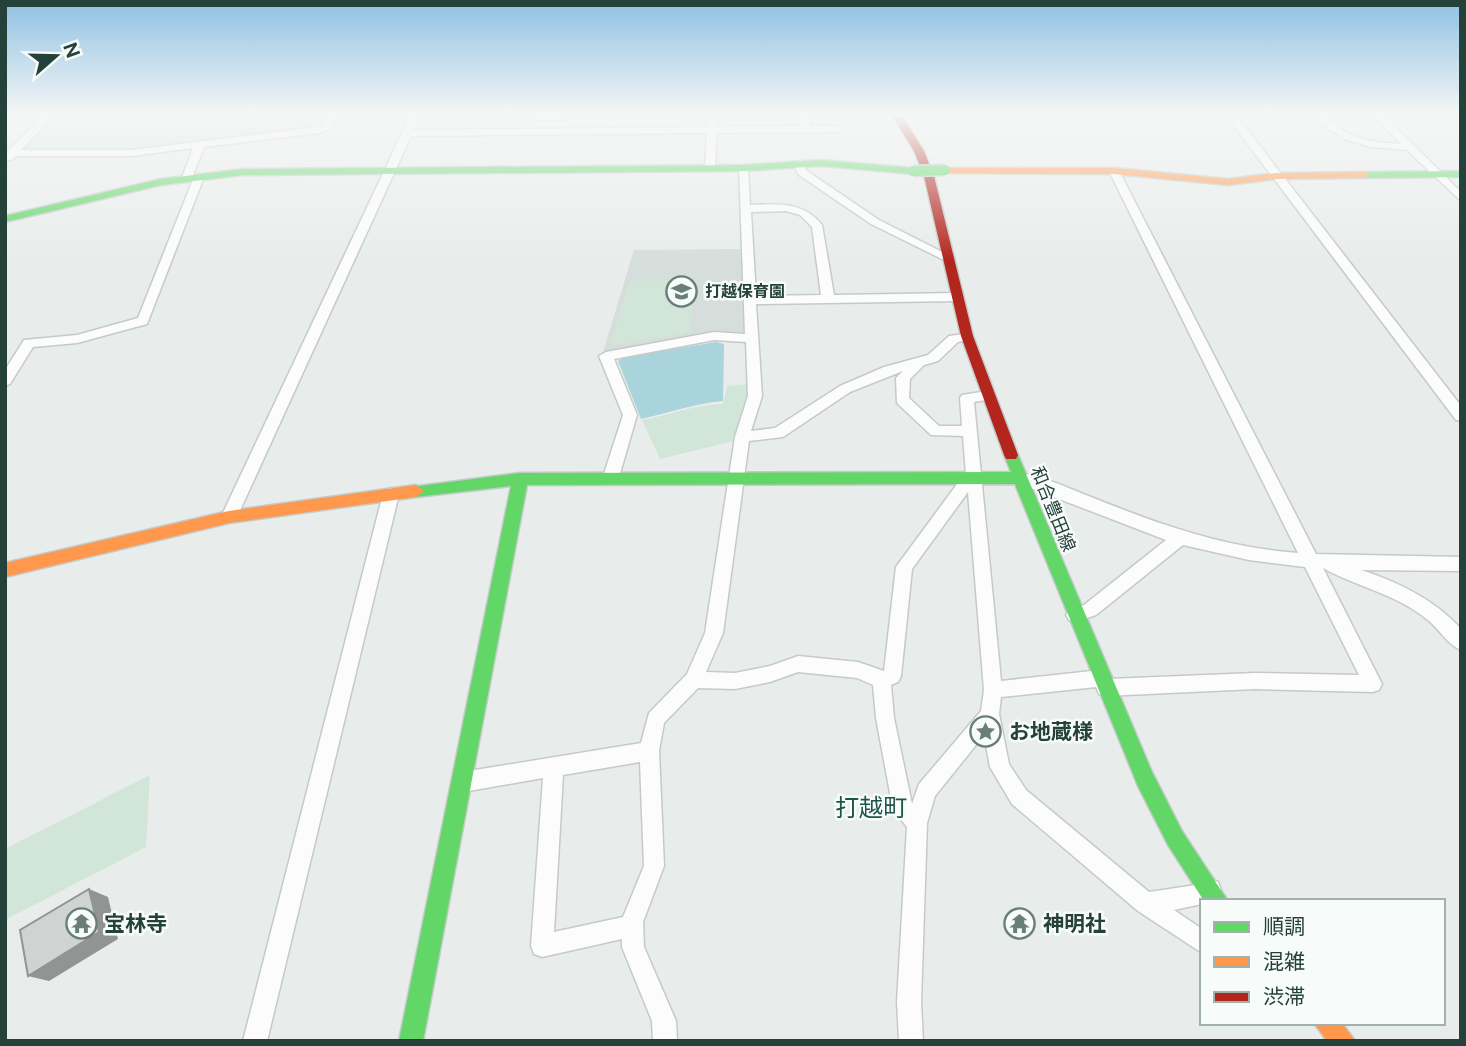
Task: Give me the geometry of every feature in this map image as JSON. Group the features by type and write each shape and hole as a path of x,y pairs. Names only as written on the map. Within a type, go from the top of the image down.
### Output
{"street":[{"path":"5,381 29,343 77,339 143,321 193,178 196,163"},
{"path":"229,517 394,163"},
{"path":"710,163 710,168"},
{"name":"和合豊田線","path":"924,163 967,336 987,396 1103,683 1175,838 1214,895"},
{"path":"1267,163 1461,416"},
{"path":"1425,163 1461,198"},
{"path":"798,164 803,173 875,222 948,258"},
{"path":"5,219 193,178 243,172 743,168 798,164 913,171 1114,171 1228,182 1277,176 1461,174"},
{"path":"665,1041 664,1021 633,947 632,926 654,866 649,751 656,719 694,680 718,615 742,437 755,396 743,168"},
{"path":"993,690 1103,683 1255,681 1373,684 1315,563 1114,171"},
{"path":"745,209 799,208 812,217 818,227 828,299"},
{"path":"750,300 957,297"},
{"path":"611,477 630,415 606,356 714,336 751,338"},
{"path":"742,437 778,433 845,389 889,370 940,354 954,339 967,336"},
{"path":"920,362 903,378 902,400 936,431 970,431"},
{"path":"987,396 967,398 971,480 993,690 990,715 1000,768 1019,797 1146,903 1200,941"},
{"path":"5,570 229,517 391,494 520,480 611,477 971,480 1020,478 1061,490 1180,538 1315,563 1385,586 1427,606 1461,642"},
{"path":"411,1041 464,782 520,480"},
{"path":"694,680 735,681 770,674 799,664 858,670 882,680 892,676 904,567 971,480"},
{"path":"255,1041 391,494"},
{"path":"1075,615 1090,610 1180,538"},
{"path":"1315,563 1461,564"},
{"path":"882,680 885,718 903,809 917,822"},
{"path":"911,1041 909,1002 917,822 926,791 990,715"},
{"path":"974,736 997,748"},
{"path":"464,782 649,751"},
{"path":"554,767 542,946 632,926"},
{"path":"1146,903 1214,895"},
{"path":"1328,1025 1343,1041"}],"shaded area":[{"name":"打越保育園","path":"740,249 746,336 711,333 603,352 634,250"}],"green space":[{"path":"692,280 691,332 610,346 630,281"},
{"path":"749,384 751,395 738,440 660,459 642,420 723,404 727,386"},
{"path":"150,775 146,847 5,920 5,849"}],"water":[{"path":"716,342 724,344 723,401 641,419 618,361 625,357"}],"building":[{"path":"89,889 99,932 28,976 20,930"}],"traffic: fast":[{"path":"5,219 161,182 243,172 743,168 821,163 913,171"},
{"path":"913,171 945,170"},
{"path":"1365,175 1461,174"},
{"path":"1011,455 1145,779 1175,838 1216,899"},
{"path":"416,491 520,479 611,477 1020,478"},
{"path":"411,1041 520,479"}],"traffic: slow":[{"path":"945,170 1114,171 1228,182 1277,176 1365,175"},
{"path":"5,570 229,517 416,491"},
{"path":"1328,1025 1343,1041"}],"traffic: jam":[{"path":"924,163 967,336 1011,455"}],"place":[{"name":"打越保育園","path":"682,291"},
{"name":"お地蔵様","path":"986,732"},
{"name":"宝林寺","path":"81,924"},
{"name":"神明社","path":"1020,924"}],"district":[{"name":"打越町","path":"871,808"}]}
